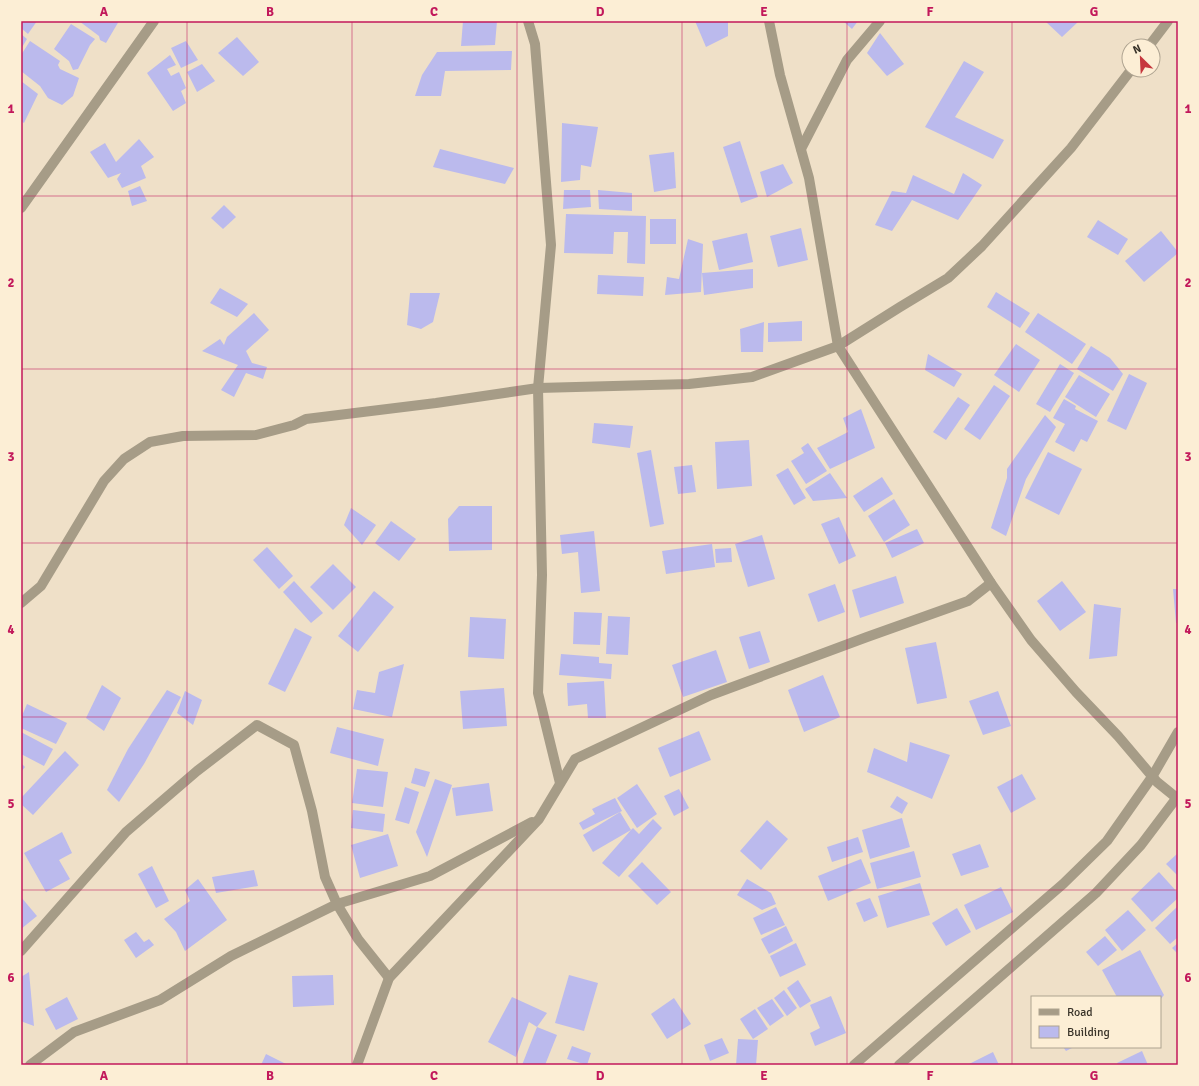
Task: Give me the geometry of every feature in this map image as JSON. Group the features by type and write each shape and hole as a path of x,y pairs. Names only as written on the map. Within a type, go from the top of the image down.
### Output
{"street":[{"path":"21,208 154,21"},
{"path":"528,21 535,44 551,245 538,388 542,575 538,693 560,783"},
{"path":"769,21 780,75 809,178 838,346 991,582 1031,640 1076,692 1118,736 1152,777 1178,798 1141,845 1096,893 899,1065"},
{"path":"800,149 847,60 880,21"},
{"path":"1155,38 1168,21"},
{"path":"21,603 41,586 104,481 124,459 150,442 183,436 256,435 294,425 306,419 436,403 538,388 689,384 752,377 838,346 948,278 982,246 1071,148 1125,78"},
{"path":"356,1065 388,978 539,819 574,759 711,695 968,601 991,582"},
{"path":"21,951 126,832 197,771 257,725 294,745 312,811 325,877 337,904 358,939 388,978"},
{"path":"854,1065 1069,878 1107,841 1152,777 1178,732"},
{"path":"30,1065 74,1032 160,1000 231,956 337,904 430,876 539,819"}],"building":[{"path":"21,21 37,21 28,34 21,28"},
{"path":"79,21 119,21 106,43 100,40 99,36"},
{"path":"463,21 497,21 495,45 461,46"},
{"path":"695,21 728,21 728,36 706,47"},
{"path":"843,21 858,21 852,29"},
{"path":"1045,21 1079,21 1062,37"},
{"path":"71,24 95,39 90,45 78,69 73,70 69,61 54,49"},
{"path":"880,33 904,64 887,76 867,53"},
{"path":"21,34 27,39 21,49"},
{"path":"237,37 259,62 243,76 218,53"},
{"path":"30,41 60,61 58,65 60,69 79,78 73,96 62,105 48,98 40,86 21,71 21,55"},
{"path":"186,41 198,60 181,68 171,48"},
{"path":"512,51 511,70 445,71 441,96 415,96 422,75 437,52"},
{"path":"170,55 176,65 167,69 171,76 179,72 186,88 181,91 186,103 173,111 147,73"},
{"path":"964,61 984,72 955,117 1004,140 993,159 925,127"},
{"path":"202,64 215,81 197,92 187,72"},
{"path":"21,81 38,94 24,123 21,121"},
{"path":"562,123 598,127 591,167 581,165 580,180 561,182"},
{"path":"139,139 154,157 141,166 146,178 122,188 117,179 121,173 108,178 90,152 105,143 116,162"},
{"path":"740,141 758,197 741,203 723,147"},
{"path":"440,149 514,168 505,184 433,167"},
{"path":"674,152 676,188 654,192 649,155"},
{"path":"783,164 793,183 767,197 760,172"},
{"path":"963,173 982,185 958,220 912,200 892,231 875,225 892,191 906,193 913,175 954,194"},
{"path":"140,186 147,201 132,206 128,191"},
{"path":"564,190 590,190 591,207 563,209"},
{"path":"598,190 632,193 632,211 599,209"},
{"path":"224,205 236,217 223,229 211,218"},
{"path":"566,214 646,216 645,264 627,263 628,232 614,232 613,254 564,253"},
{"path":"650,219 676,219 676,244 650,244"},
{"path":"1098,220 1128,239 1118,255 1087,237"},
{"path":"801,228 808,260 778,267 770,236"},
{"path":"1161,231 1178,253 1144,282 1125,261"},
{"path":"747,233 753,262 719,270 712,241"},
{"path":"688,239 703,244 701,292 665,295 667,277 679,279"},
{"path":"753,269 753,288 704,295 702,273"},
{"path":"598,275 644,277 643,296 597,294"},
{"path":"220,288 248,304 237,317 210,303"},
{"path":"996,292 1030,313 1020,328 987,307"},
{"path":"410,293 440,293 433,322 421,329 407,325"},
{"path":"254,313 269,330 246,351 252,363 267,367 263,379 246,373 234,397 221,390 238,365 202,351 220,339 224,345 227,337"},
{"path":"1038,313 1086,344 1072,364 1025,332"},
{"path":"802,321 802,341 768,342 768,323"},
{"path":"764,322 763,352 741,352 740,329"},
{"path":"1016,344 1040,360 1019,392 994,375"},
{"path":"1091,346 1110,358 1123,374 1113,391 1077,369"},
{"path":"928,354 962,374 954,387 925,370"},
{"path":"1060,364 1074,373 1050,412 1036,404"},
{"path":"1129,374 1147,383 1126,430 1107,421"},
{"path":"1079,375 1110,394 1096,417 1065,397"},
{"path":"994,385 1010,396 980,440 964,429"},
{"path":"958,397 970,405 946,440 933,432"},
{"path":"1064,399 1076,406 1075,409 1098,421 1087,442 1081,439 1074,452 1055,442 1065,424 1053,418"},
{"path":"861,409 875,448 830,469 817,448 848,432 843,418"},
{"path":"1045,415 1056,427 1026,479 1006,536 991,528 1007,478 1007,469"},
{"path":"594,423 633,426 630,448 592,443"},
{"path":"749,440 752,486 717,489 715,442"},
{"path":"808,443 827,471 806,484 791,461 804,453 801,448"},
{"path":"651,450 664,524 650,527 637,453"},
{"path":"1048,452 1082,469 1059,515 1025,498"},
{"path":"692,465 696,492 678,494 674,467"},
{"path":"788,468 806,498 794,505 776,475"},
{"path":"830,473 847,498 813,501 805,489"},
{"path":"882,477 893,494 864,512 853,496"},
{"path":"894,499 910,525 884,542 868,516"},
{"path":"459,506 492,506 492,550 449,551 448,519"},
{"path":"351,508 376,525 362,545 344,525"},
{"path":"839,517 856,556 839,564 821,524"},
{"path":"391,521 416,539 399,561 375,543"},
{"path":"917,529 924,543 892,558 885,543"},
{"path":"594,531 600,591 581,593 578,552 562,554 560,535"},
{"path":"762,535 775,579 748,587 735,544"},
{"path":"712,544 715,567 666,574 662,551"},
{"path":"267,547 293,576 279,589 253,560"},
{"path":"731,548 732,562 716,563 715,549"},
{"path":"333,564 356,587 333,610 310,587"},
{"path":"896,576 904,603 860,618 852,590"},
{"path":"294,581 323,613 311,623 283,592"},
{"path":"1062,581 1086,612 1060,631 1037,601"},
{"path":"835,584 845,612 818,622 808,594"},
{"path":"1173,589 1178,589 1178,623 1176,623"},
{"path":"374,591 394,607 358,652 338,636"},
{"path":"1094,604 1121,608 1117,656 1089,659"},
{"path":"574,612 602,613 600,645 573,644"},
{"path":"608,616 630,617 628,655 606,654"},
{"path":"470,617 506,619 504,659 468,657"},
{"path":"295,628 312,637 285,692 268,684"},
{"path":"760,631 770,662 749,669 739,637"},
{"path":"936,642 947,698 917,704 905,648"},
{"path":"716,650 727,682 683,697 672,665"},
{"path":"561,654 599,657 599,663 612,664 611,679 559,675"},
{"path":"404,664 392,717 353,709 357,690 375,693 379,672"},
{"path":"823,675 840,717 804,732 788,690"},
{"path":"604,681 606,718 588,718 587,704 568,706 567,683"},
{"path":"102,685 121,698 104,731 86,718"},
{"path":"504,688 507,726 463,729 460,691"},
{"path":"167,690 181,697 144,764 119,802 107,790 128,749"},
{"path":"185,691 202,700 193,725 177,713"},
{"path":"998,691 1011,726 983,735 969,701"},
{"path":"27,704 67,723 56,744 21,728 21,718"},
{"path":"337,727 384,739 378,766 330,753"},
{"path":"699,731 711,760 670,777 658,748"},
{"path":"21,732 53,749 44,766 21,754"},
{"path":"910,742 950,755 932,799 867,772 874,748 907,762"},
{"path":"65,751 79,765 33,815 21,804 21,798"},
{"path":"21,763 25,767 21,772"},
{"path":"415,768 430,772 425,787 411,783"},
{"path":"357,769 388,772 383,807 352,803"},
{"path":"1022,774 1036,799 1011,813 997,787"},
{"path":"435,779 452,785 427,857 416,832"},
{"path":"489,783 493,811 456,816 452,788"},
{"path":"637,784 657,814 637,828 617,798"},
{"path":"405,787 419,792 409,824 395,820"},
{"path":"679,789 689,808 674,816 664,796"},
{"path":"897,796 908,803 902,814 890,807"},
{"path":"615,798 622,811 583,830 579,823 595,814 592,809"},
{"path":"353,810 385,814 383,832 351,828"},
{"path":"620,812 631,830 593,852 583,835"},
{"path":"902,818 910,847 870,859 862,830"},
{"path":"653,819 662,828 619,877 602,863 633,828 639,834"},
{"path":"767,820 788,839 761,870 740,851"},
{"path":"62,832 72,853 59,860 70,879 46,892 24,853"},
{"path":"388,834 398,866 360,878 351,845"},
{"path":"858,837 863,852 832,862 827,847"},
{"path":"980,844 989,867 961,876 952,854"},
{"path":"914,851 921,877 877,889 870,863"},
{"path":"1178,853 1178,876 1166,864"},
{"path":"861,859 871,883 828,901 818,876"},
{"path":"642,862 671,892 657,905 628,876"},
{"path":"152,866 169,901 156,908 138,874"},
{"path":"254,870 258,886 216,893 212,877"},
{"path":"1159,872 1178,893 1178,898 1152,922 1131,899"},
{"path":"198,879 227,920 185,951 176,932 164,919 190,901 185,890"},
{"path":"747,879 771,893 776,904 762,910 737,895"},
{"path":"920,883 930,915 887,928 878,896"},
{"path":"1001,887 1013,912 976,930 964,905"},
{"path":"21,897 37,916 21,929"},
{"path":"870,898 878,916 864,922 856,903"},
{"path":"1178,906 1178,937 1170,944 1155,928"},
{"path":"776,907 785,925 761,935 753,918"},
{"path":"957,908 971,932 946,946 932,923"},
{"path":"1128,910 1146,930 1122,951 1105,930"},
{"path":"786,926 793,941 769,954 761,939"},
{"path":"136,932 144,942 149,939 154,945 136,958 124,940"},
{"path":"1105,936 1117,950 1098,966 1086,952"},
{"path":"796,943 806,965 780,977 770,956"},
{"path":"1178,943 1178,954 1172,948"},
{"path":"1140,950 1164,995 1161,999 1161,996 1116,996 1102,970"},
{"path":"29,972 34,1026 21,1020 21,977"},
{"path":"333,975 334,1005 293,1007 292,976"},
{"path":"569,975 598,983 584,1031 555,1023"},
{"path":"798,980 811,1001 800,1008 787,988"},
{"path":"784,990 797,1008 787,1016 774,998"},
{"path":"831,996 846,1033 815,1046 810,1033 820,1028 810,1005"},
{"path":"67,997 78,1019 56,1030 45,1009"},
{"path":"512,997 547,1013 537,1027 529,1022 516,1057 488,1042"},
{"path":"674,998 691,1024 667,1039 651,1014"},
{"path":"772,999 784,1016 770,1026 757,1008"},
{"path":"755,1009 768,1029 753,1039 740,1019"},
{"path":"537,1027 557,1035 545,1065 522,1065"},
{"path":"722,1038 729,1053 710,1061 704,1045"},
{"path":"738,1039 758,1040 756,1065 736,1065"},
{"path":"572,1046 591,1053 587,1065 567,1059"},
{"path":"1064,1048 1072,1048 1066,1051"},
{"path":"1142,1051 1148,1065 1118,1065 1117,1063"},
{"path":"993,1052 999,1065 967,1065"},
{"path":"266,1054 288,1065 261,1065"}]}
